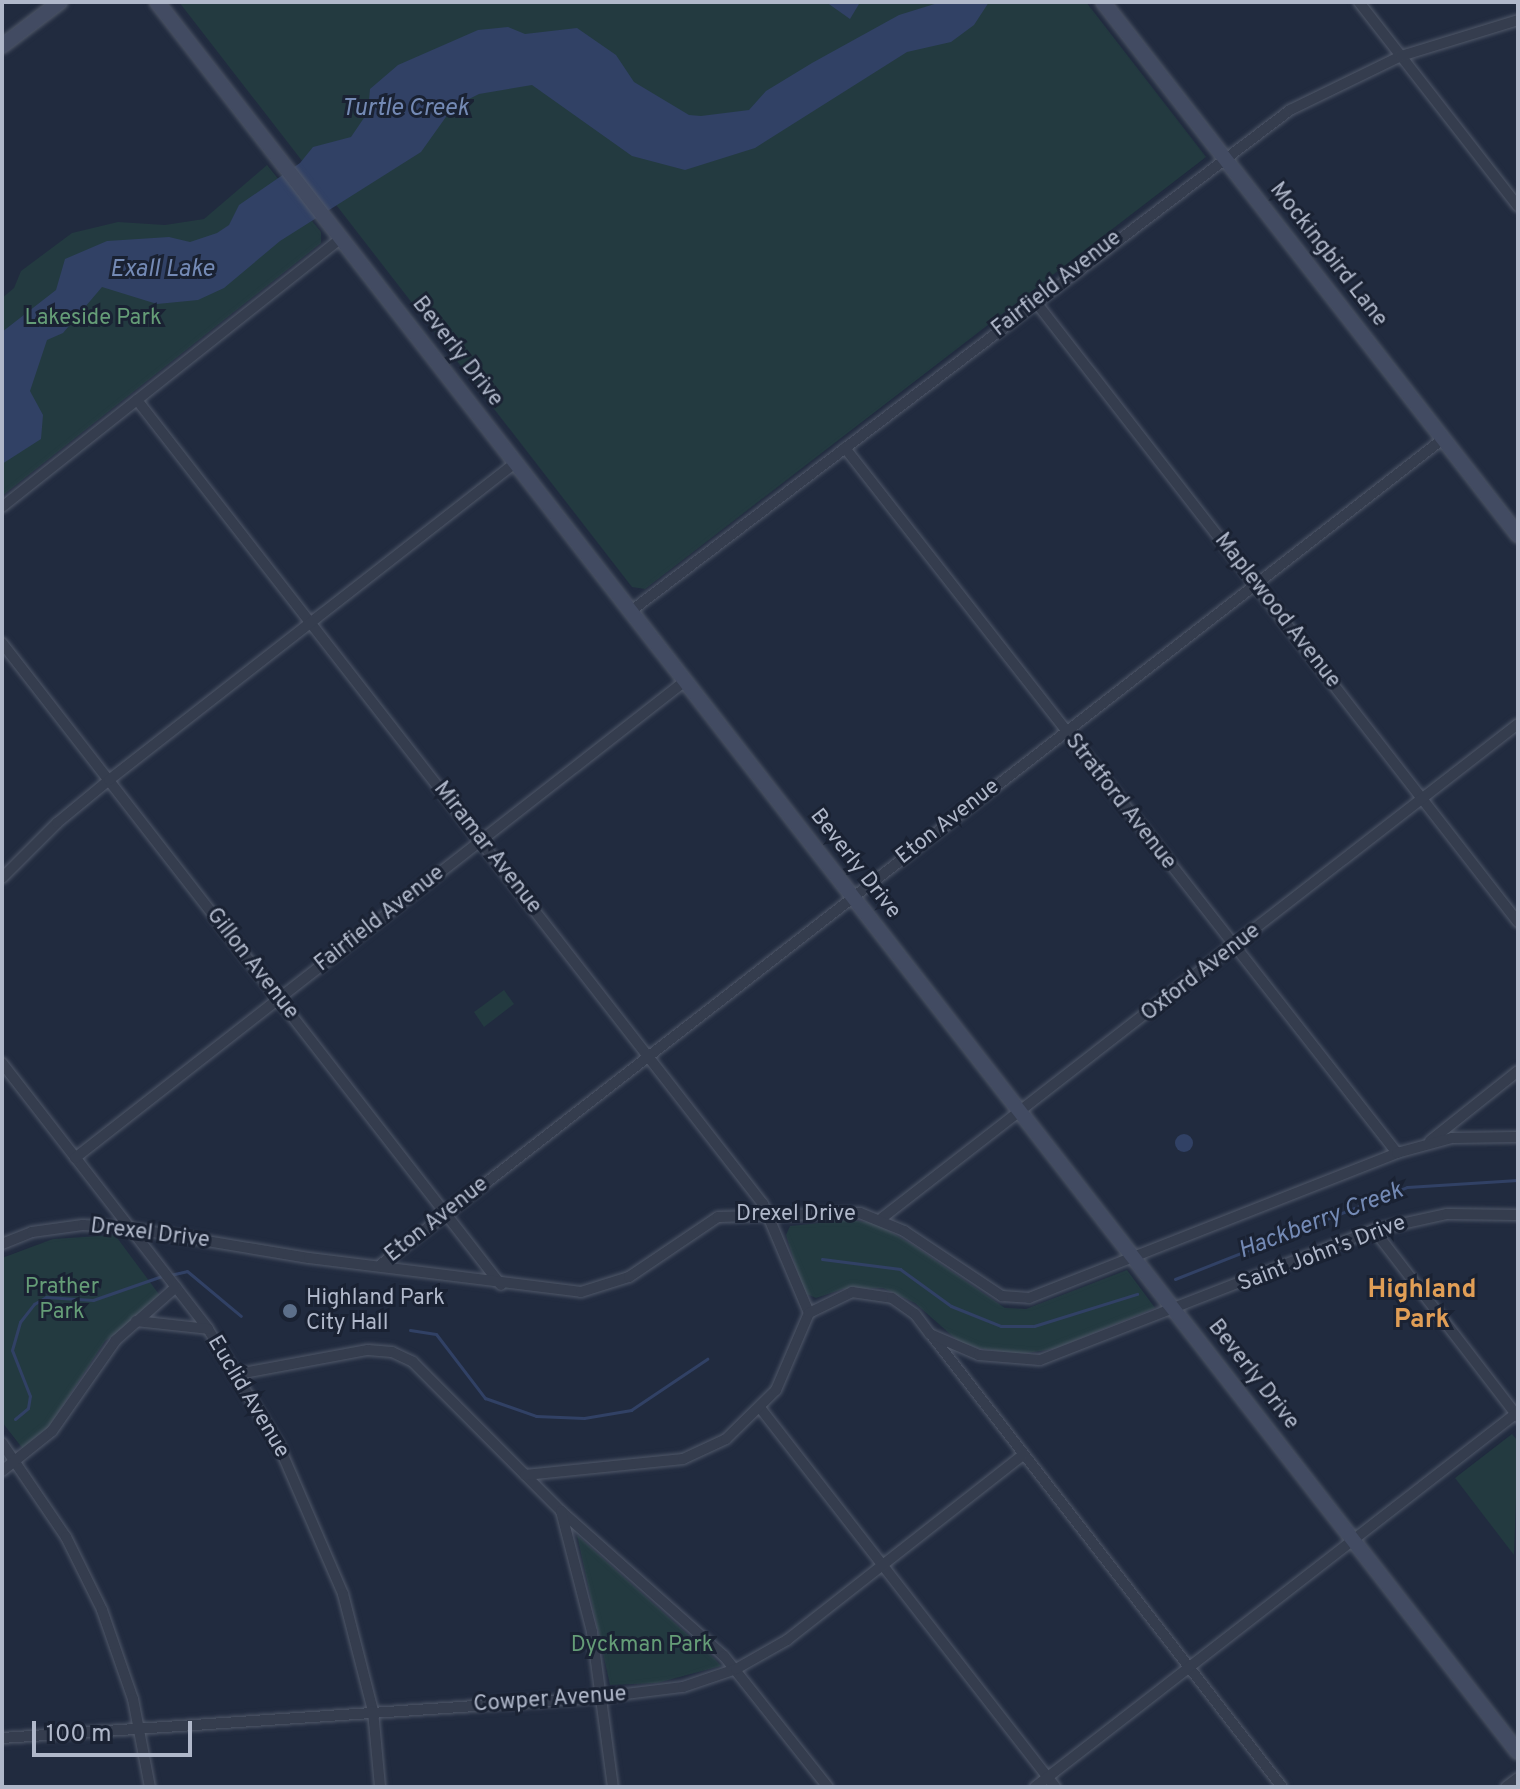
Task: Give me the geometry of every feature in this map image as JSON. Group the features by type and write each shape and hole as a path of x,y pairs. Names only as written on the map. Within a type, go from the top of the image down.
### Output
{"street":[{"path":"2,46 60,2"},
{"name":"Beverly Drive","path":"157,2 1518,1752"},
{"name":"Mockingbird Lane","path":"1103,2 1518,535"},
{"path":"1359,2 1518,206"},
{"name":"Fairfield Avenue","path":"631,611 1223,157 1311,98 1401,56 1518,20"},
{"path":"2,507 341,238"},
{"name":"Maplewood Avenue","path":"1035,301 1518,922"},
{"name":"Miramar Avenue","path":"137,400 770,1214 809,1313"},
{"name":"Eton Avenue","path":"379,1266 1443,439"},
{"name":"Stratford Avenue","path":"845,448 1397,1153"},
{"path":"2,878 109,780 515,463"},
{"name":"Gillon Avenue","path":"2,643 501,1285"},
{"name":"Fairfield Avenue","path":"75,1158 685,681"},
{"name":"Oxford Avenue","path":"882,1218 1518,724"},
{"name":"Euclid Avenue","path":"2,1063 208,1329 238,1374 313,1515 343,1594 373,1711 380,1787"},
{"path":"1425,1144 1518,1071"},
{"name":"Drexel Drive","path":"2,1244 32,1232 83,1225 129,1228 501,1285 567,1292 604,1286 629,1277 718,1217 860,1213 882,1218 984,1286 1015,1299 1049,1293 1397,1153 1425,1144 1470,1137 1518,1137"},
{"name":"Saint John's Drive","path":"809,1313 852,1292 879,1294 904,1304 930,1334 979,1355 1023,1362 1059,1355 1374,1230 1447,1214 1518,1215"},
{"path":"1035,1787 1051,1782 1189,1667 1517,1415 1374,1230"},
{"path":"2,1471 59,1423 109,1349 174,1285"},
{"path":"525,1475 683,1459 726,1439 761,1409 784,1376 809,1313"},
{"path":"136,1321 208,1329"},
{"path":"930,1334 1282,1787"},
{"path":"238,1374 368,1350 392,1352 426,1374 561,1511 736,1669 828,1787"},
{"path":"761,1409 1051,1782"},
{"path":"2,1443 85,1573 120,1657 140,1729 150,1787"},
{"name":"Cowper Avenue","path":"2,1738 602,1697 683,1687 736,1669 787,1640 1023,1455"},
{"path":"561,1511 580,1580 602,1697 613,1787"},
{"path":"1506,1787 1518,1778"}],"green space":[{"path":"179,2 1086,2 1206,157 645,589 632,587"},
{"name":"Lakeside Park","path":"267,165 321,232 321,243 2,496 2,298 14,288 21,271 72,233 118,222 165,225 204,219"},
{"path":"504,990 514,1004 484,1027 474,1012"},
{"path":"849,1220 875,1223 1005,1308 1026,1309 1127,1270 1155,1308 1054,1349 1020,1354 977,1348 958,1341 915,1303 883,1288 843,1289 816,1298 804,1293 786,1235 790,1226"},
{"name":"Prather Park","path":"115,1235 164,1301 105,1341 48,1428 23,1449 2,1422 2,1258 53,1239"},
{"path":"1512,1434 1518,1441 1514,1555 1455,1478"},
{"name":"Dyckman Park","path":"577,1535 721,1666 657,1683 610,1685"}],"water":[{"path":"826,2 857,2 859,4 850,19"},
{"path":"941,2 989,2 974,25 951,42 907,52 755,148 685,170 632,156 532,85 479,94 453,107 421,152 280,241 224,288 198,300 157,304 102,287 63,333 47,340 30,391 43,415 41,439 2,464 2,332 56,290 65,259 107,241 169,237 190,242 217,233 229,225 239,205 300,163 313,147 351,137 368,112 370,89 398,65 478,30 508,27 525,34 577,28 616,55 634,82 689,115 701,116 749,110 766,91 812,63 899,15"},
{"path":"1184,1134 1193,1143 1184,1152 1175,1143"}],"waterway":[{"name":"Hackberry Creek","path":"1175,1279 1407,1187 1518,1180"},
{"name":"Hackberry Creek","path":"822,1259 900,1269 951,1306 1001,1326 1034,1326 1137,1294"},
{"name":"Hackberry Creek","path":"170,1275 187,1271 241,1316"},
{"name":"Hackberry Creek","path":"15,1419 28,1408 30,1396 12,1350 20,1322 34,1304 46,1297 93,1300 162,1276"},
{"name":"Hackberry Creek","path":"410,1330 436,1334 485,1398 536,1416 584,1418 631,1410 707,1359"}],"place":[{"name":"Highland Park City Hall","path":"290,1311"}],"district":[{"name":"Highland Park","path":"1422,1306"}],"water label":[{"name":"Turtle Creek","path":"405,110"},
{"name":"Exall Lake","path":"162,271"}]}
